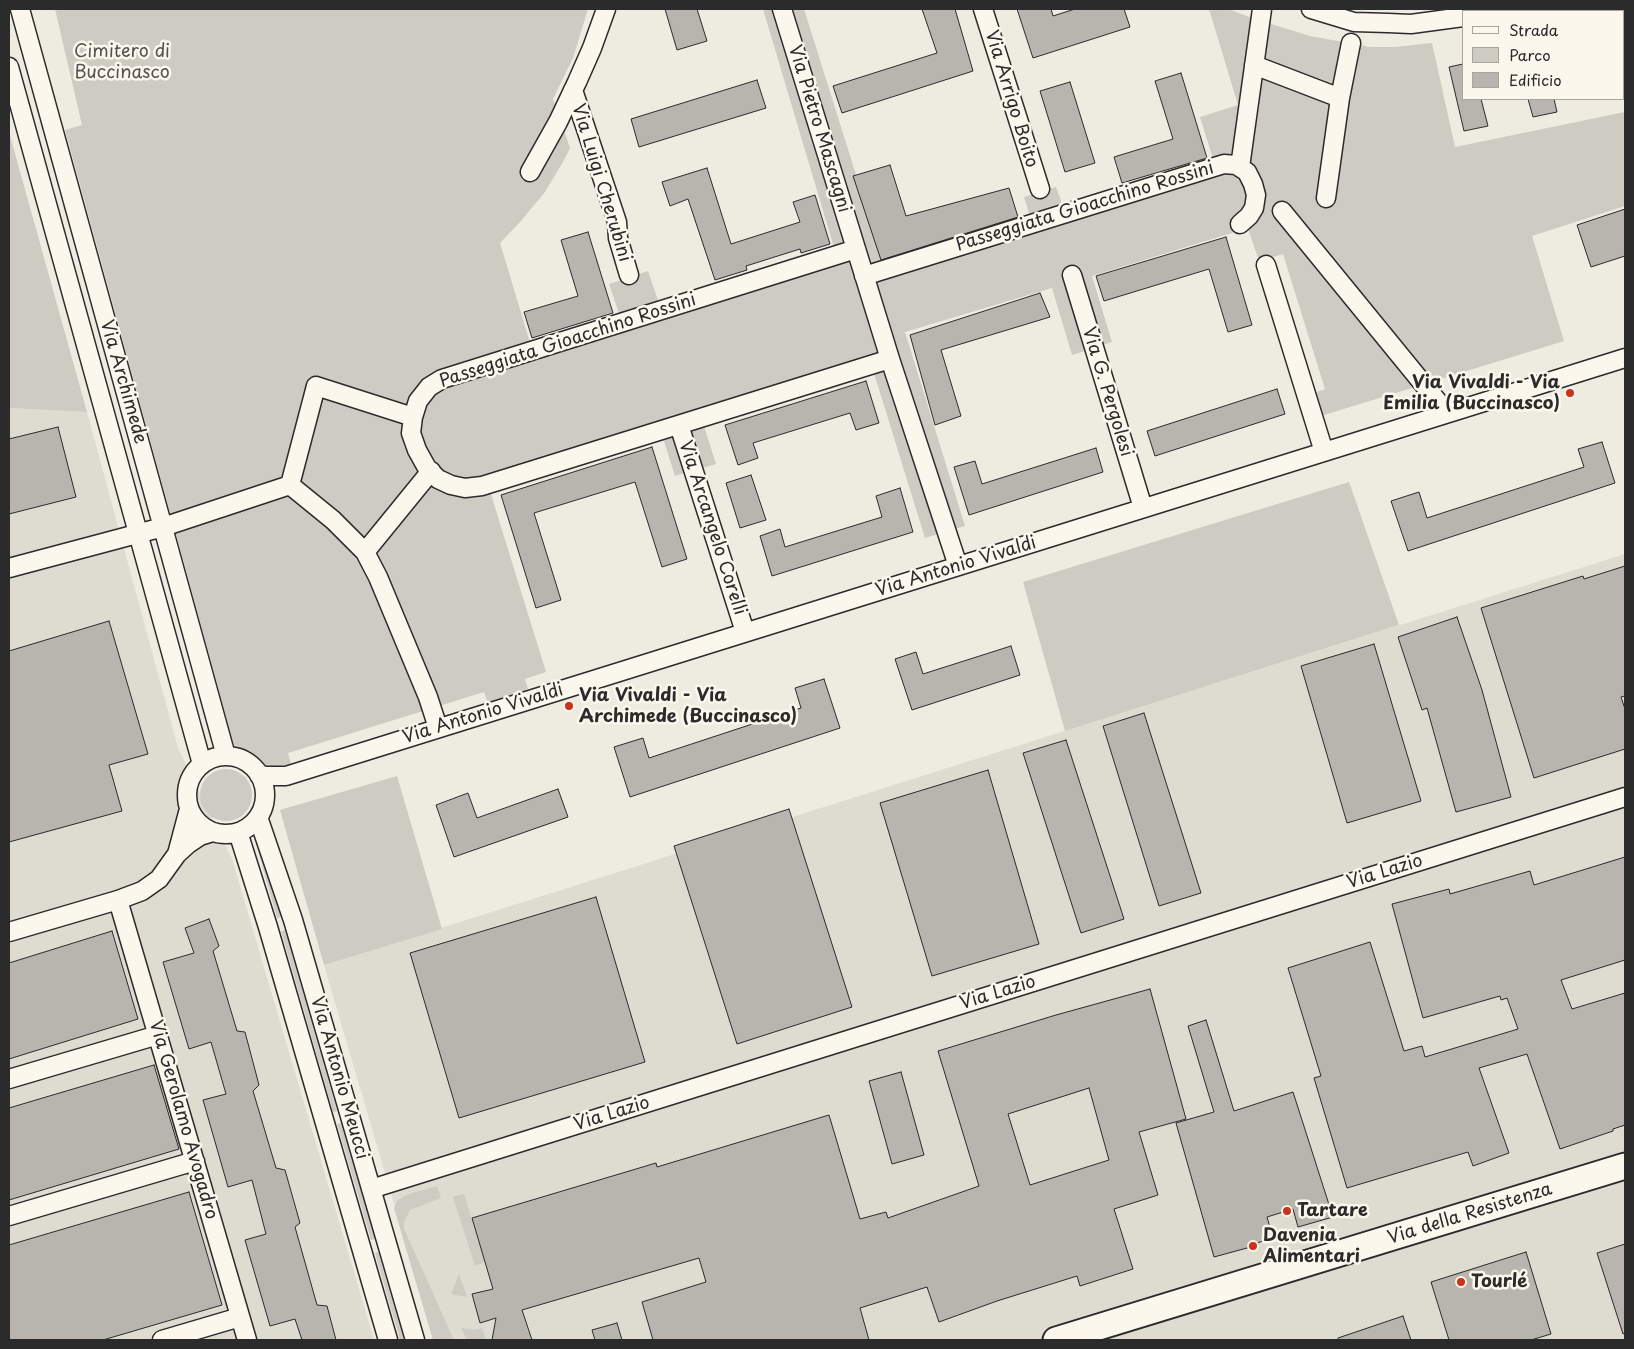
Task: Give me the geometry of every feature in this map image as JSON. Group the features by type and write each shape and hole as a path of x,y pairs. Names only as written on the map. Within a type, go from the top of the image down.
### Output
{"street":[{"name":"Via Archimede","path":"20,9 226,756"},
{"path":"530,172 558,122 573,90 592,48 606,9"},
{"name":"Via Pietro Mascagni","path":"782,9 856,249"},
{"name":"Via Arrigo Boito","path":"983,9 1040,189"},
{"path":"1240,167 1262,9"},
{"path":"1310,9 1354,22 1388,16 1410,24 1462,17"},
{"path":"1326,198 1340,98 1352,43"},
{"path":"1254,65 1340,98"},
{"name":"Via Archimede","path":"9,67 202,764"},
{"name":"Via Luigi Cherubini","path":"573,90 617,222 618,238 629,275"},
{"name":"Passeggiata Gioacchino Rossini","path":"864,276 1224,164 1236,165 1247,172 1256,195 1254,208 1249,216 1240,224"},
{"path":"1282,211 1447,413"},
{"path":"856,249 958,566"},
{"name":"Passeggiata Gioacchino Rossini","path":"856,249 442,379 429,387 418,401 411,433 416,450 438,478 452,485 465,488 482,486 890,359"},
{"path":"1266,265 1324,452"},
{"name":"Via G. Pergolesi","path":"1072,275 1143,508"},
{"name":"Via Antonio Vivaldi","path":"262,782 1625,358"},
{"path":"290,484 316,386 413,417"},
{"name":"Via Arcangelo Corelli","path":"679,425 746,632"},
{"path":"365,552 431,471"},
{"path":"9,568 163,527 290,484"},
{"path":"290,484 333,520 365,552 378,577 428,697 438,728"},
{"path":"226,756 239,758 251,764 262,782 263,809 252,825 238,832 223,834 203,827 196,820 189,809 187,797 188,784 193,773 202,764 213,758 226,756"},
{"name":"Via Lazio","path":"371,1189 1625,797"},
{"path":"177,854 189,809"},
{"name":"Via Antonio Meucci","path":"258,817 293,920 415,1340"},
{"path":"9,932 118,900 142,891 159,879 177,854 200,836 213,832"},
{"name":"Via Antonio Meucci","path":"238,832 271,936 388,1340"},
{"name":"Via Gerolamo Avogadro","path":"118,900 247,1340"},
{"path":"9,1080 158,1035"},
{"path":"9,1216 195,1161"},
{"name":"Via della Resistenza","path":"1056,1340 1625,1166"},
{"path":"162,1340 240,1317"}],"shaded area":[{"path":"9,408 87,412 178,748 232,859 374,1340 9,1340"},
{"path":"1625,554 1625,1340 434,1340 324,965"}],"green space":[{"name":"Cimitero di Buccinasco","path":"55,9 588,9 573,58 553,99 570,148 545,192 500,243 531,346 621,319 609,284 648,271 660,306 835,251 763,9 804,9 885,267 1031,220 1024,197 1056,187 1064,209 1214,162 1200,117 1238,105 1209,9 1228,9 1310,36 1370,47 1396,47 1432,43 1455,147 1625,112 1625,206 1532,236 1564,341 1321,416 1314,393 1325,389 1283,254 1259,261 1248,228 1092,276 1112,342 1072,355 1052,288 905,332 965,526 925,538 873,370 703,423 716,464 675,476 662,435 489,488 546,672 525,679 528,689 488,703 484,692 288,753 291,764 279,767 266,765 234,745 65,130 82,125"},
{"path":"9,132 87,412 9,408"},
{"path":"1349,482 1399,625 1065,731 1023,582"},
{"path":"226,769 236,771 244,777 250,785 252,795 250,805 244,813 236,819 226,821 216,819 208,813 202,805 200,795 202,785 208,777 216,771"},
{"path":"397,776 442,929 324,965 280,810"},
{"path":"257,832 281,917 277,918 253,833"},
{"path":"285,930 337,1111 333,1112 281,931"},
{"path":"341,1123 375,1239 371,1240 337,1124"},
{"path":"437,1186 441,1198 410,1210 404,1222 404,1229 454,1340 433,1340 394,1208 397,1201 406,1195"},
{"path":"464,1194 485,1262 475,1266 453,1197"},
{"path":"378,1252 404,1340 400,1340 375,1253"},
{"path":"459,1274 467,1296 466,1297 451,1294"},
{"path":"461,1328 475,1330 482,1328 486,1340 467,1340"}],"building":[{"path":"665,9 697,9 707,41 677,50"},
{"path":"922,9 955,9 973,71 842,113 833,86 937,53"},
{"path":"1017,9 1051,9 1053,16 1075,9 1124,9 1130,27 1033,58"},
{"path":"1462,64 1462,100 1481,100 1488,126 1464,131 1449,67"},
{"path":"1181,73 1207,158 1122,183 1114,157 1173,139 1155,81"},
{"path":"757,80 766,108 639,147 631,119"},
{"path":"1070,82 1095,163 1065,172 1040,91"},
{"path":"1528,100 1554,100 1557,112 1533,117"},
{"path":"890,165 906,216 1009,188 1018,217 881,260 853,176"},
{"path":"707,168 731,244 800,222 793,202 815,195 830,244 801,253 800,249 746,266 747,270 715,280 688,199 670,206 662,182"},
{"path":"1625,209 1625,256 1591,267 1577,225"},
{"path":"588,232 613,313 532,338 524,312 578,296 561,240"},
{"path":"1226,237 1252,325 1228,332 1209,269 1104,301 1096,276"},
{"path":"1040,293 1050,317 941,350 961,416 935,425 910,335"},
{"path":"866,381 879,423 856,430 850,413 753,443 758,458 738,465 725,425"},
{"path":"1277,389 1285,414 1155,456 1147,431"},
{"path":"58,427 76,497 9,514 9,439"},
{"path":"1602,442 1615,483 1408,551 1391,501 1419,492 1427,518 1584,467 1578,449"},
{"path":"652,447 687,559 662,567 635,482 534,513 561,600 536,608 501,495"},
{"path":"1096,448 1103,472 969,515 954,467 975,461 982,484"},
{"path":"751,475 766,520 740,528 726,483"},
{"path":"900,488 913,532 772,576 760,536 780,529 785,547 882,517 876,496"},
{"path":"1625,566 1625,696 1621,697 1625,709 1625,749 1534,778 1481,608 1583,576 1584,579"},
{"path":"1457,617 1482,690 1511,797 1456,812 1427,708 1422,710 1398,637"},
{"path":"109,621 148,754 109,765 122,811 9,842 9,651"},
{"path":"1374,644 1421,801 1347,823 1301,666"},
{"path":"1011,646 1020,675 912,710 895,659 916,652 923,674"},
{"path":"824,679 840,728 630,797 614,747 643,738 649,758 801,708 795,688"},
{"path":"1144,713 1201,893 1159,906 1103,726"},
{"path":"1066,740 1124,919 1081,933 1023,753"},
{"path":"988,770 1039,944 932,976 880,803"},
{"path":"558,789 568,817 454,857 436,805 468,793 477,818"},
{"path":"789,809 852,1007 737,1044 674,846"},
{"path":"1625,857 1625,960 1561,980 1572,1009 1625,993 1625,1125 1560,1149 1527,1054 1479,1068 1509,1153 1473,1166 1468,1152 1347,1188 1314,1078 1321,1076 1288,968 1370,942 1404,1051 1422,1046 1425,1057 1518,1029 1507,998 1501,1000 1500,996 1423,1018 1392,904 1449,889 1450,894 1530,871 1534,885"},
{"path":"596,897 645,1062 459,1118 410,953"},
{"path":"209,919 219,946 213,951 237,1031 245,1032 259,1085 253,1091 276,1168 285,1170 300,1223 295,1227 317,1305 327,1306 336,1340 302,1340 295,1319 270,1326 245,1240 266,1234 252,1180 228,1187 203,1100 226,1094 211,1042 189,1049 163,962 194,953 185,928"},
{"path":"112,931 138,1019 9,1059 9,963"},
{"path":"1150,989 1186,1119 1139,1132 1158,1195 1114,1209 1133,1269 1080,1286 1077,1276 997,1301 939,1322 927,1287 860,1308 869,1340 653,1340 642,1302 706,1282 699,1258 522,1310 532,1340 492,1340 496,1318 480,1323 472,1294 493,1289 472,1218 656,1163 657,1167 829,1115 860,1219 886,1212 888,1218 979,1186 938,1051","holes":["1089,1088 1109,1160 1030,1185 1008,1114"]},
{"path":"1206,1020 1234,1111 1293,1092 1333,1217 1298,1227 1293,1209 1267,1217 1273,1238 1257,1243 1258,1245 1214,1257 1176,1123 1214,1112 1188,1026"},
{"path":"154,1065 179,1149 9,1200 9,1108"},
{"path":"901,1072 924,1155 892,1164 869,1081"},
{"path":"189,1192 222,1305 103,1340 9,1340 9,1245"},
{"path":"1625,1244 1625,1333 1623,1334 1597,1253"},
{"path":"1526,1252 1551,1334 1531,1340 1449,1340 1431,1282"},
{"path":"1403,1316 1411,1340 1338,1340 1338,1338"},
{"path":"617,1323 622,1340 595,1340 592,1330"}],"place":[{"name":"Via Vivaldi - Via Emilia (Buccinasco)","path":"1570,393"},
{"name":"Via Vivaldi - Via Archimede (Buccinasco)","path":"569,706"},
{"name":"Tartare","path":"1287,1211"},
{"name":"Davenia Alimentari","path":"1253,1246"},
{"name":"Tourlé","path":"1461,1282"}]}
